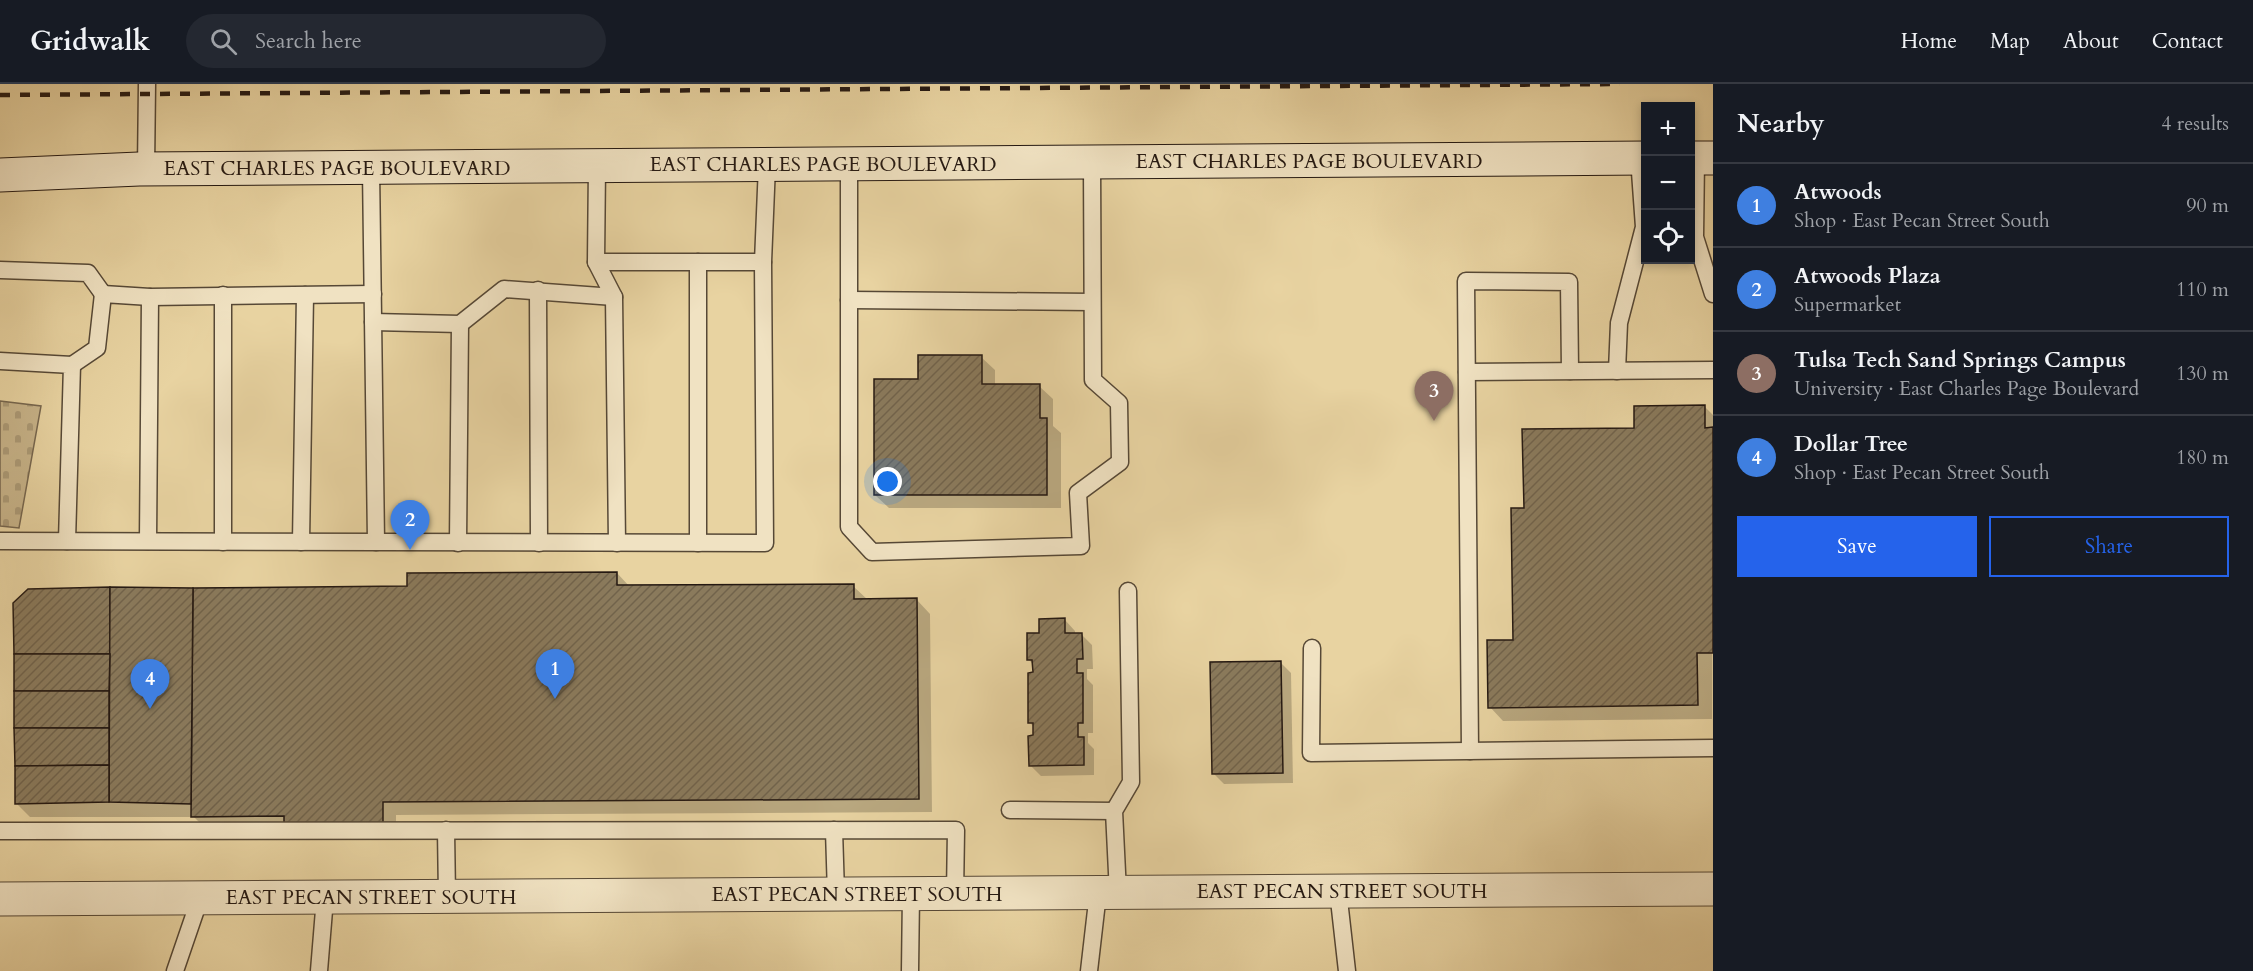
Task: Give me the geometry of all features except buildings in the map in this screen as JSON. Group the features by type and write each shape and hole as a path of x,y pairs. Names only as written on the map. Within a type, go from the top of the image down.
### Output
{"street":[{"name":"EAST CHARLES PAGE BOULEVARD","path":"0,175 147,169 1641,158"},
{"name":"EAST PECAN STREET SOUTH","path":"0,900 1713,889"}],"lane":[{"path":"147,84 147,169"},
{"path":"1700,158 1695,237 1713,294"},
{"path":"849,164 849,527 872,552 1081,546 1078,493 1120,462 1119,404 1094,380 1092,162"},
{"path":"0,541 765,543 763,262 767,165"},
{"path":"597,166 596,262 614,297 617,543"},
{"path":"370,169 376,542"},
{"path":"1617,371 1619,323 1644,227 1644,210"},
{"path":"596,262 763,262"},
{"path":"698,262 698,543"},
{"path":"0,270 88,273 103,294 97,348 72,365 0,361"},
{"path":"1470,751 1466,281 1569,282 1570,371"},
{"path":"373,322 460,324 504,289 614,297"},
{"path":"538,290 539,543"},
{"path":"103,294 150,297 373,294"},
{"path":"223,295 223,542"},
{"path":"301,542 305,295"},
{"path":"148,541 150,297"},
{"path":"849,300 1092,302"},
{"path":"458,543 460,324"},
{"path":"67,541 72,365"},
{"path":"1467,372 1713,370"},
{"path":"1089,971 1108,893 1114,812 1131,782 1128,591"},
{"path":"1312,648 1311,753 1713,748"},
{"path":"1010,810 1114,812"},
{"path":"446,830 447,897"},
{"path":"834,830 836,894"},
{"path":"0,831 956,830 955,894"},
{"path":"1338,891 1347,971"},
{"path":"910,971 911,894"},
{"path":"319,971 325,897"},
{"path":"175,971 200,898"}],"green space":[{"path":"0,401 41,406 19,528 0,526"}],"railway":[{"path":"0,95 1620,84"}],"place":[{"name":"Tulsa Tech Sand Springs Campus","path":"1434,421"},
{"name":"Atwoods Plaza","path":"410,550"},
{"name":"Atwoods","path":"555,699"},
{"name":"Dollar Tree","path":"150,709"}]}
